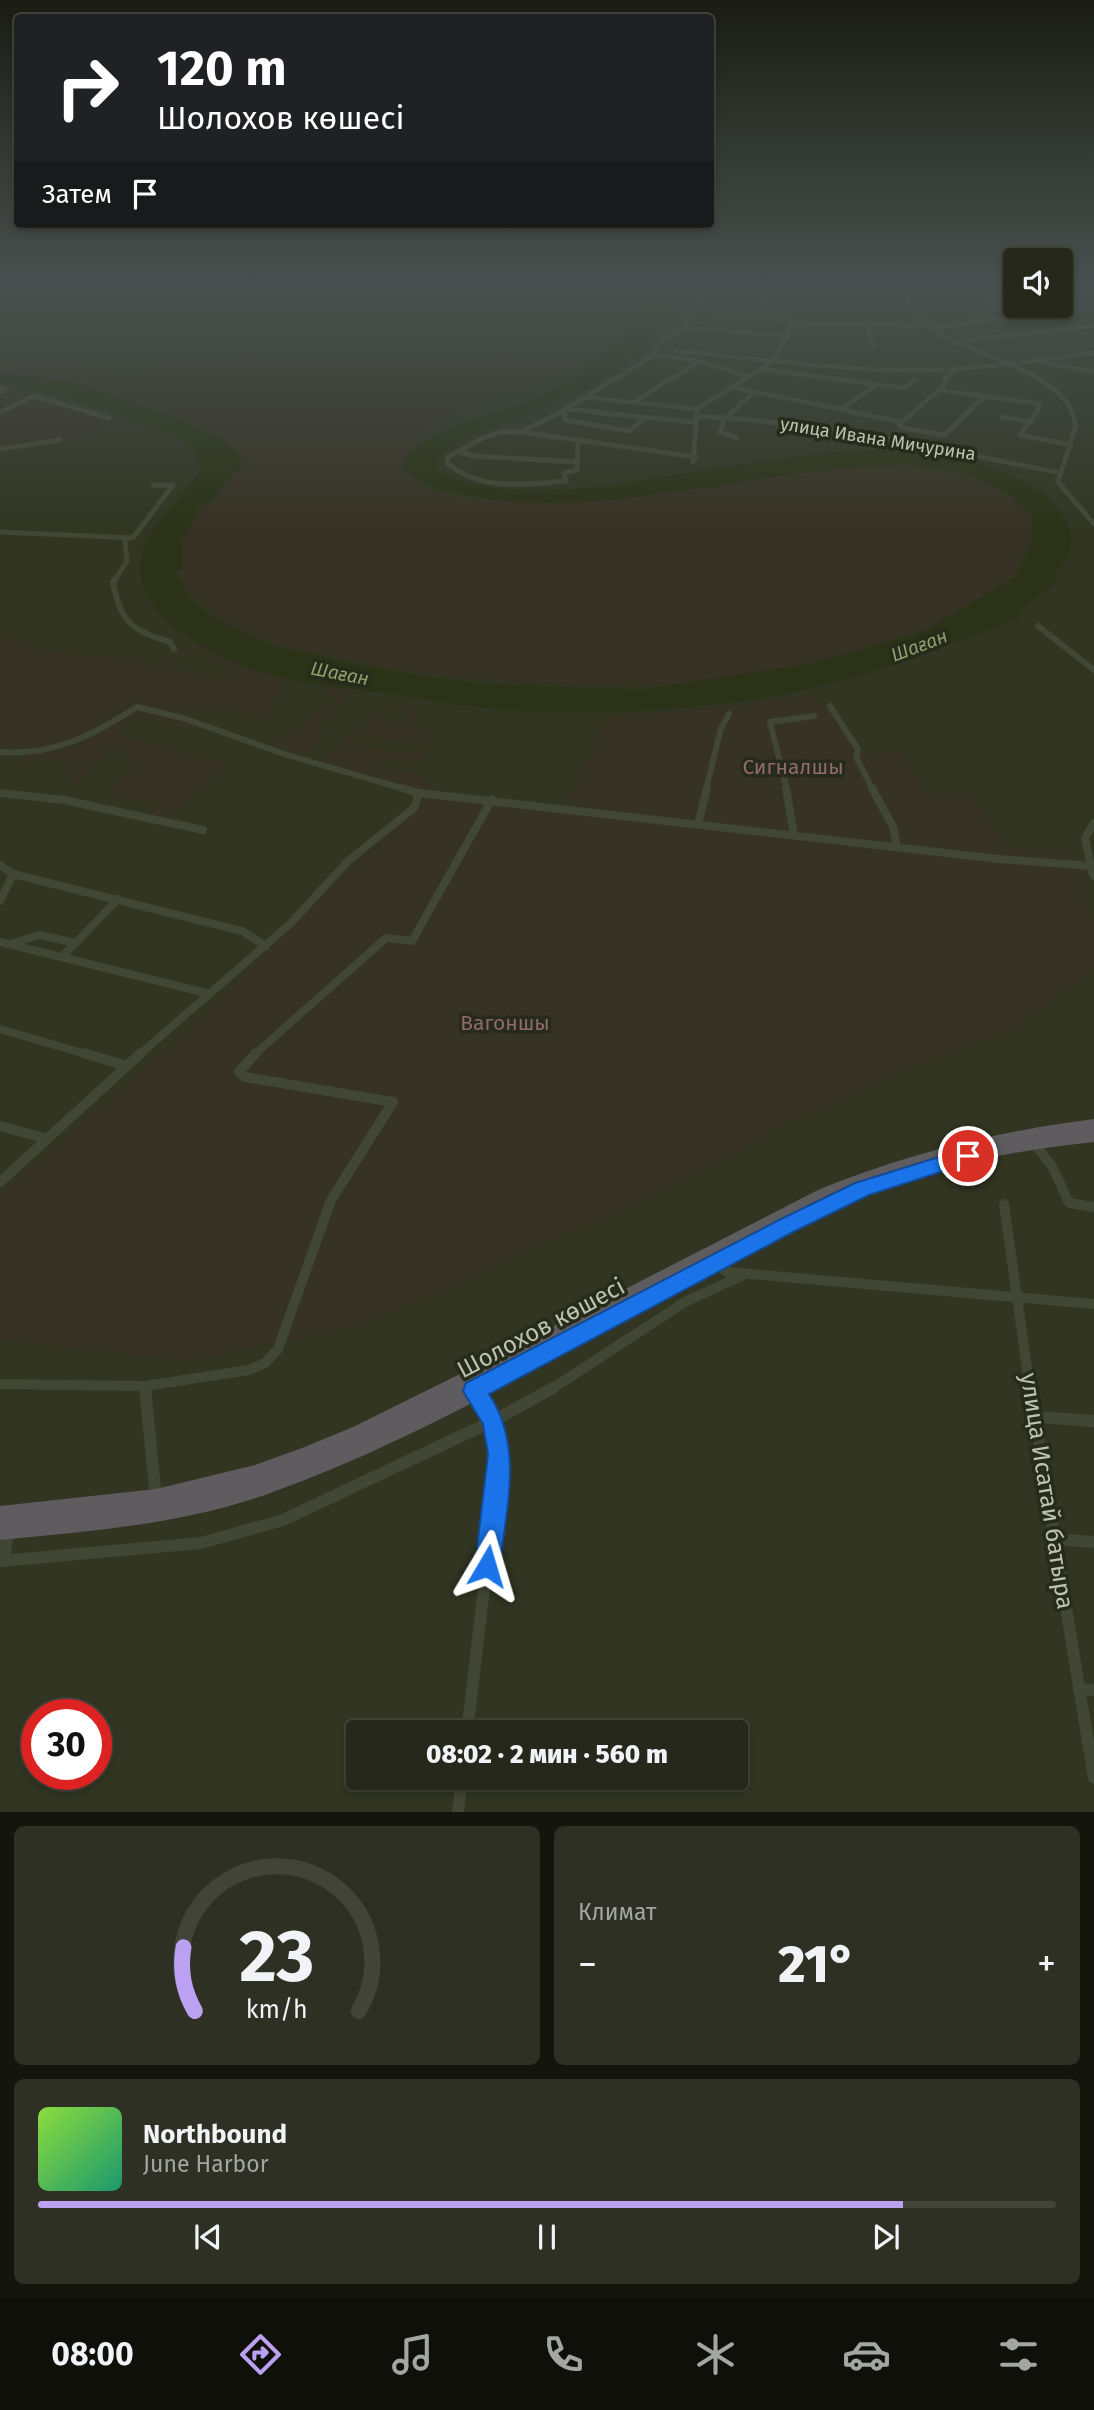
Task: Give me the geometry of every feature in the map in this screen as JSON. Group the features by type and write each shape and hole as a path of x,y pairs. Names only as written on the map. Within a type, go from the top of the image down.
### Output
{"highway":[{"name":"Шолохов көшесі","path":"4,1522 116,1520 231,1496 357,1449 825,1193 856,1180 964,1146 1094,1125"},
{"name":"Шолохов көшесі","path":"4,1522 156,1498 255,1474 471,1385 862,1189 924,1168 1033,1142 1094,1136"}],"street":[{"path":"521,432 528,426 565,410 636,366"},
{"path":"634,402 691,366"},
{"path":"713,366 748,376"},
{"path":"583,397 697,409 766,366"},
{"path":"837,366 886,369 952,369 993,366"},
{"path":"1015,366 1041,380 1072,409 1076,425 1072,445 1060,473 1060,486 1094,524"},
{"path":"1061,366 1094,372"},
{"path":"760,369 904,388 914,380"},
{"path":"900,423 939,390 946,382 943,379 951,374 952,369"},
{"path":"841,410 876,385"},
{"path":"731,387 900,423"},
{"path":"939,390 1040,404 1031,422 1020,435 1072,445"},
{"path":"737,438 720,432 727,418 754,391"},
{"path":"0,412 34,396 109,418"},
{"path":"900,423 902,428 945,435 984,396"},
{"path":"582,441 578,444 577,470 565,473 566,481 534,483 476,479 457,473 447,463 448,457 476,439 504,430 582,441 694,459 694,419 697,409"},
{"path":"565,410 565,420 574,423 629,431 645,418"},
{"name":"улица Ивана Мичурина","path":"565,410 645,418 727,418 887,437 1060,473"},
{"path":"1002,417 1031,422"},
{"path":"0,449 60,440"},
{"path":"457,452 476,456 578,462"},
{"path":"0,532 125,540 133,538 173,485 153,485"},
{"path":"125,540 127,561 113,582 118,609 134,627 155,640 170,642 174,649"},
{"path":"1038,626 1094,670"},
{"path":"830,706 858,749 856,757 893,827 897,847"},
{"path":"0,752 37,753 59,748 99,734 137,707 183,718 287,755 419,793 492,799 1093,870 1085,837 1087,829 1094,823"},
{"path":"698,824 721,728 729,714"},
{"path":"794,835 771,722 814,716"},
{"path":"0,793 64,800 202,830"},
{"path":"0,1182 127,1066 266,946 348,861 414,808 419,793"},
{"path":"0,1384 145,1386 249,1370 265,1363 278,1349 331,1200 393,1102 245,1077 239,1072 243,1065 386,938 412,942 492,799"},
{"path":"0,866 13,874 242,931 266,946"},
{"path":"0,901 13,874"},
{"path":"62,957 118,899"},
{"path":"10,944 39,935 76,943"},
{"path":"0,942 210,994"},
{"path":"0,1029 127,1066"},
{"path":"0,1126 48,1139"},
{"path":"1033,1142 1052,1166 1069,1203 1094,1207"},
{"name":"улица Исатай батыра","path":"1004,1204 1034,1416 1094,1777"},
{"path":"716,1263 727,1272 1094,1304"},
{"path":"4,1522 2,1561 201,1543 283,1520 494,1421 545,1393 685,1303 746,1274"},
{"path":"468,1720 500,1454 494,1421 471,1385"},
{"path":"145,1386 156,1498"},
{"path":"1034,1416 1094,1421"},
{"path":"1054,1539 1094,1542"},
{"path":"1079,1689 1094,1690"},
{"path":"458,1811 461,1790"}],"green space":[{"path":"0,366 81,366 94,372 138,378 160,366 573,366 500,391 472,408 429,423 409,451 402,468 423,487 442,494 483,500 545,502 658,494 814,471 863,467 911,468 956,474 996,490 1029,515 1030,538 1014,577 924,630 815,662 674,685 545,684 404,671 279,645 222,619 192,596 185,580 176,574 186,569 182,555 184,545 181,542 203,506 215,500 235,474 243,469 242,456 221,437 156,407 81,383 0,371"},
{"path":"0,386 118,419 83,437 0,450"},
{"path":"0,634 52,652 131,658 150,668 199,643 205,647 170,666 210,679 225,678 230,673 229,668 203,655 210,649 247,668 295,681 282,683 276,708 262,720 222,706 215,714 184,707 197,726 192,730 143,717 139,712 119,734 214,760 232,759 210,784 164,820 144,817 160,804 126,799 108,791 135,767 111,747 73,786 64,760 18,762 23,755 55,751 96,736 136,711 135,701 82,736 41,748 0,748"},
{"path":"323,686 360,690 342,699 347,702 319,728 331,733 306,757 270,744 336,699"},
{"name":"Вагоншы","path":"814,694 821,705 833,706 863,753 902,751 926,793 973,794 1004,843 1025,849 1075,851 1085,871 1083,890 1094,922 1094,971 1018,1028 919,1066 793,1122 662,1192 369,1324 187,1361 0,1340 0,1194 177,1038 424,798 456,797 565,806 608,716 730,707"},
{"path":"387,705 416,711 423,717 416,722 418,730 434,725 427,735 432,740 426,747 370,737 354,739 356,744 398,753 409,747 416,752 425,748 434,751 414,766 390,760 371,766 378,775 414,770 430,786 452,790 453,794 403,788 321,762 368,719 393,714 393,727 408,719 403,714 389,710"}],"water":[{"name":"Шаған","path":"591,366 622,366 587,389 520,418 480,431 452,446 437,459 439,472 466,483 497,488 565,490 848,451 897,451 955,459 1010,475 1033,487 1061,513 1069,526 1071,541 1064,562 1054,573 1058,580 1019,611 1019,618 884,668 815,687 744,701 641,711 547,712 466,706 302,682 266,674 214,653 177,629 161,615 149,599 142,581 141,563 144,550 157,525 201,470 190,446 177,437 129,418 68,399 0,384 0,372 81,383 182,420 220,438 241,457 241,468 233,473 213,500 198,508 187,533 178,542 182,545 181,569 173,574 182,580 187,597 219,621 274,646 402,673 474,683 640,690 815,663 924,631 1016,577 1033,539 1032,515 1017,502 992,485 943,469 852,467 628,498 548,503 508,501 442,490 418,481 404,468 406,456 431,438 535,398"}],"route":[{"path":"487,1566 500,1454 494,1421 474,1391 786,1226 862,1189 968,1156"}],"park label":[{"name":"Сигналшы","path":"793,767"}]}
